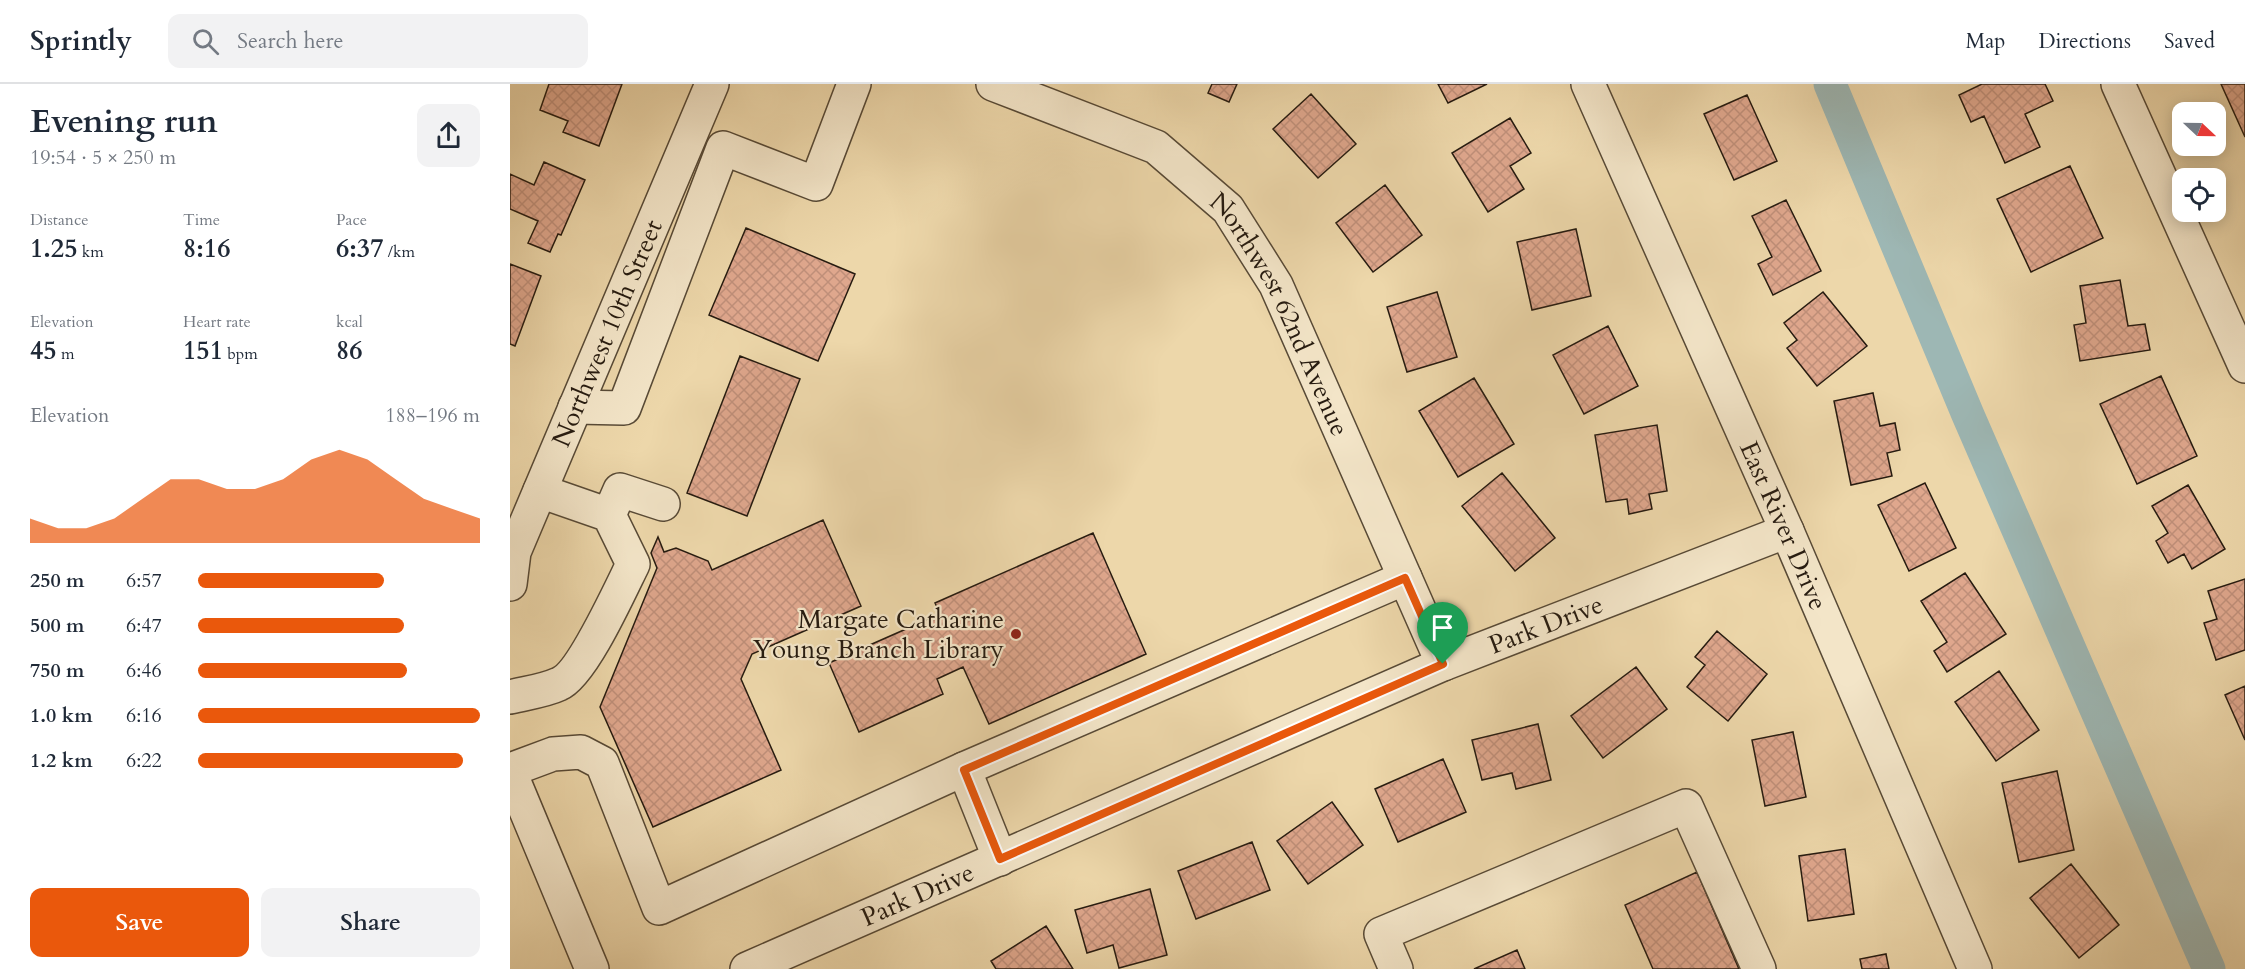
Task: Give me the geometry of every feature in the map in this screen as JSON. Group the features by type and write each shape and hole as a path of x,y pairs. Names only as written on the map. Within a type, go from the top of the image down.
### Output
{"street":[{"name":"Northwest 10th Street","path":"510,584 514,552 712,84"},
{"path":"690,135 816,184 854,84"},
{"name":"Northwest 62nd Avenue","path":"993,84 1156,147 1228,209 1276,285 1443,664"},
{"name":"East River Drive","path":"1588,84 1787,531 1975,969"},
{"path":"2118,84 2245,366"},
{"path":"575,407 624,408 723,148"},
{"path":"609,515 620,490 663,504"},
{"path":"510,697 561,684 583,658 633,564 609,515 540,491"},
{"name":"Park Drive","path":"747,969 779,963 1000,859 1443,664 1787,531"},
{"path":"592,969 510,771 553,754 581,752 602,763 660,908 964,770 1405,578"},
{"path":"964,770 1000,859"},
{"path":"1396,969 1381,934 1686,806 1759,969"}],"building":[{"path":"549,84 622,84 599,146 563,132 568,121 540,110"},
{"path":"1212,84 1237,84 1229,102 1208,93"},
{"path":"1438,84 1487,84 1448,103"},
{"path":"1982,84 2045,84 2053,101 2025,114 2040,147 2005,163 1984,116 1971,122 1959,95"},
{"path":"2221,84 2245,84 2245,137"},
{"path":"1311,94 1356,144 1318,178 1273,129"},
{"path":"1747,95 1777,161 1734,180 1704,114"},
{"path":"1510,118 1531,153 1510,166 1524,189 1488,212 1452,153"},
{"path":"544,162 585,180 561,235 558,234 550,252 528,243 538,221 510,209 510,174 534,185"},
{"path":"2070,166 2103,238 2031,272 1997,199"},
{"path":"1385,185 1422,235 1373,272 1336,223"},
{"path":"1786,200 1821,271 1773,295 1758,264 1772,257 1752,216"},
{"path":"746,228 855,274 818,361 709,315"},
{"path":"1576,229 1591,296 1532,310 1517,242"},
{"path":"510,264 541,276 515,346 510,344"},
{"path":"2120,280 2128,326 2145,324 2150,350 2080,361 2074,325 2086,323 2080,286"},
{"path":"1437,292 1457,357 1407,372 1387,307"},
{"path":"1823,292 1867,346 1817,386 1787,348 1797,340 1784,323"},
{"path":"1608,326 1638,386 1584,414 1553,355"},
{"path":"740,356 800,379 747,516 687,493"},
{"path":"2161,376 2197,456 2137,484 2100,404"},
{"path":"1474,378 1514,444 1458,477 1419,411"},
{"path":"1873,393 1880,426 1895,423 1900,450 1887,453 1892,476 1851,485 1834,401"},
{"path":"1657,425 1667,491 1649,494 1652,509 1629,514 1627,499 1606,502 1595,435"},
{"path":"1502,473 1555,538 1515,571 1462,506"},
{"path":"1925,483 1956,548 1909,571 1878,505"},
{"path":"2188,485 2225,549 2192,569 2184,554 2168,563 2156,541 2168,533 2152,506"},
{"path":"823,520 861,606 752,654 741,679 781,770 653,827 600,707 657,568 651,553 658,537 664,552 676,548 708,561 712,570"},
{"name":"Margate Catharine Young Branch Library","path":"1093,533 1146,654 989,724 963,667 937,679 943,694 859,732 829,663 940,614 935,603"},
{"path":"1965,573 2006,634 1947,672 1934,651 1947,642 1921,601"},
{"path":"2245,579 2245,650 2216,660 2204,623 2217,619 2208,591"},
{"path":"1717,631 1767,674 1728,721 1687,687 1705,665 1695,657"},
{"path":"1636,667 1667,709 1603,758 1571,716"},
{"path":"1999,671 2039,730 1996,761 1955,702"},
{"path":"2245,686 2245,740 2225,695"},
{"path":"1538,724 1551,780 1516,789 1512,773 1482,780 1472,740"},
{"path":"1793,732 1806,797 1765,806 1752,740"},
{"path":"1443,759 1466,812 1398,842 1375,789"},
{"path":"2057,771 2074,850 2019,862 2002,783"},
{"path":"1332,802 1363,845 1308,884 1277,841"},
{"path":"1252,842 1270,890 1196,919 1178,871"},
{"path":"1845,849 1854,914 1808,921 1799,856"},
{"path":"2071,864 2119,925 2079,958 2030,898"},
{"path":"1697,872 1739,969 1653,969 1625,905"},
{"path":"1150,889 1167,955 1119,968 1113,945 1087,953 1075,910"},
{"path":"1046,926 1073,969 996,969 991,961"},
{"path":"1517,950 1525,969 1474,969"},
{"path":"1886,954 1889,969 1862,969 1860,959"}],"waterway":[{"path":"1830,84 1968,415 2209,969"}],"place":[{"name":"Margate Catharine Young Branch Library","path":"1016,634"}],"route":[{"path":"1405,578 1443,664 1000,859 964,770 1405,578"}]}
